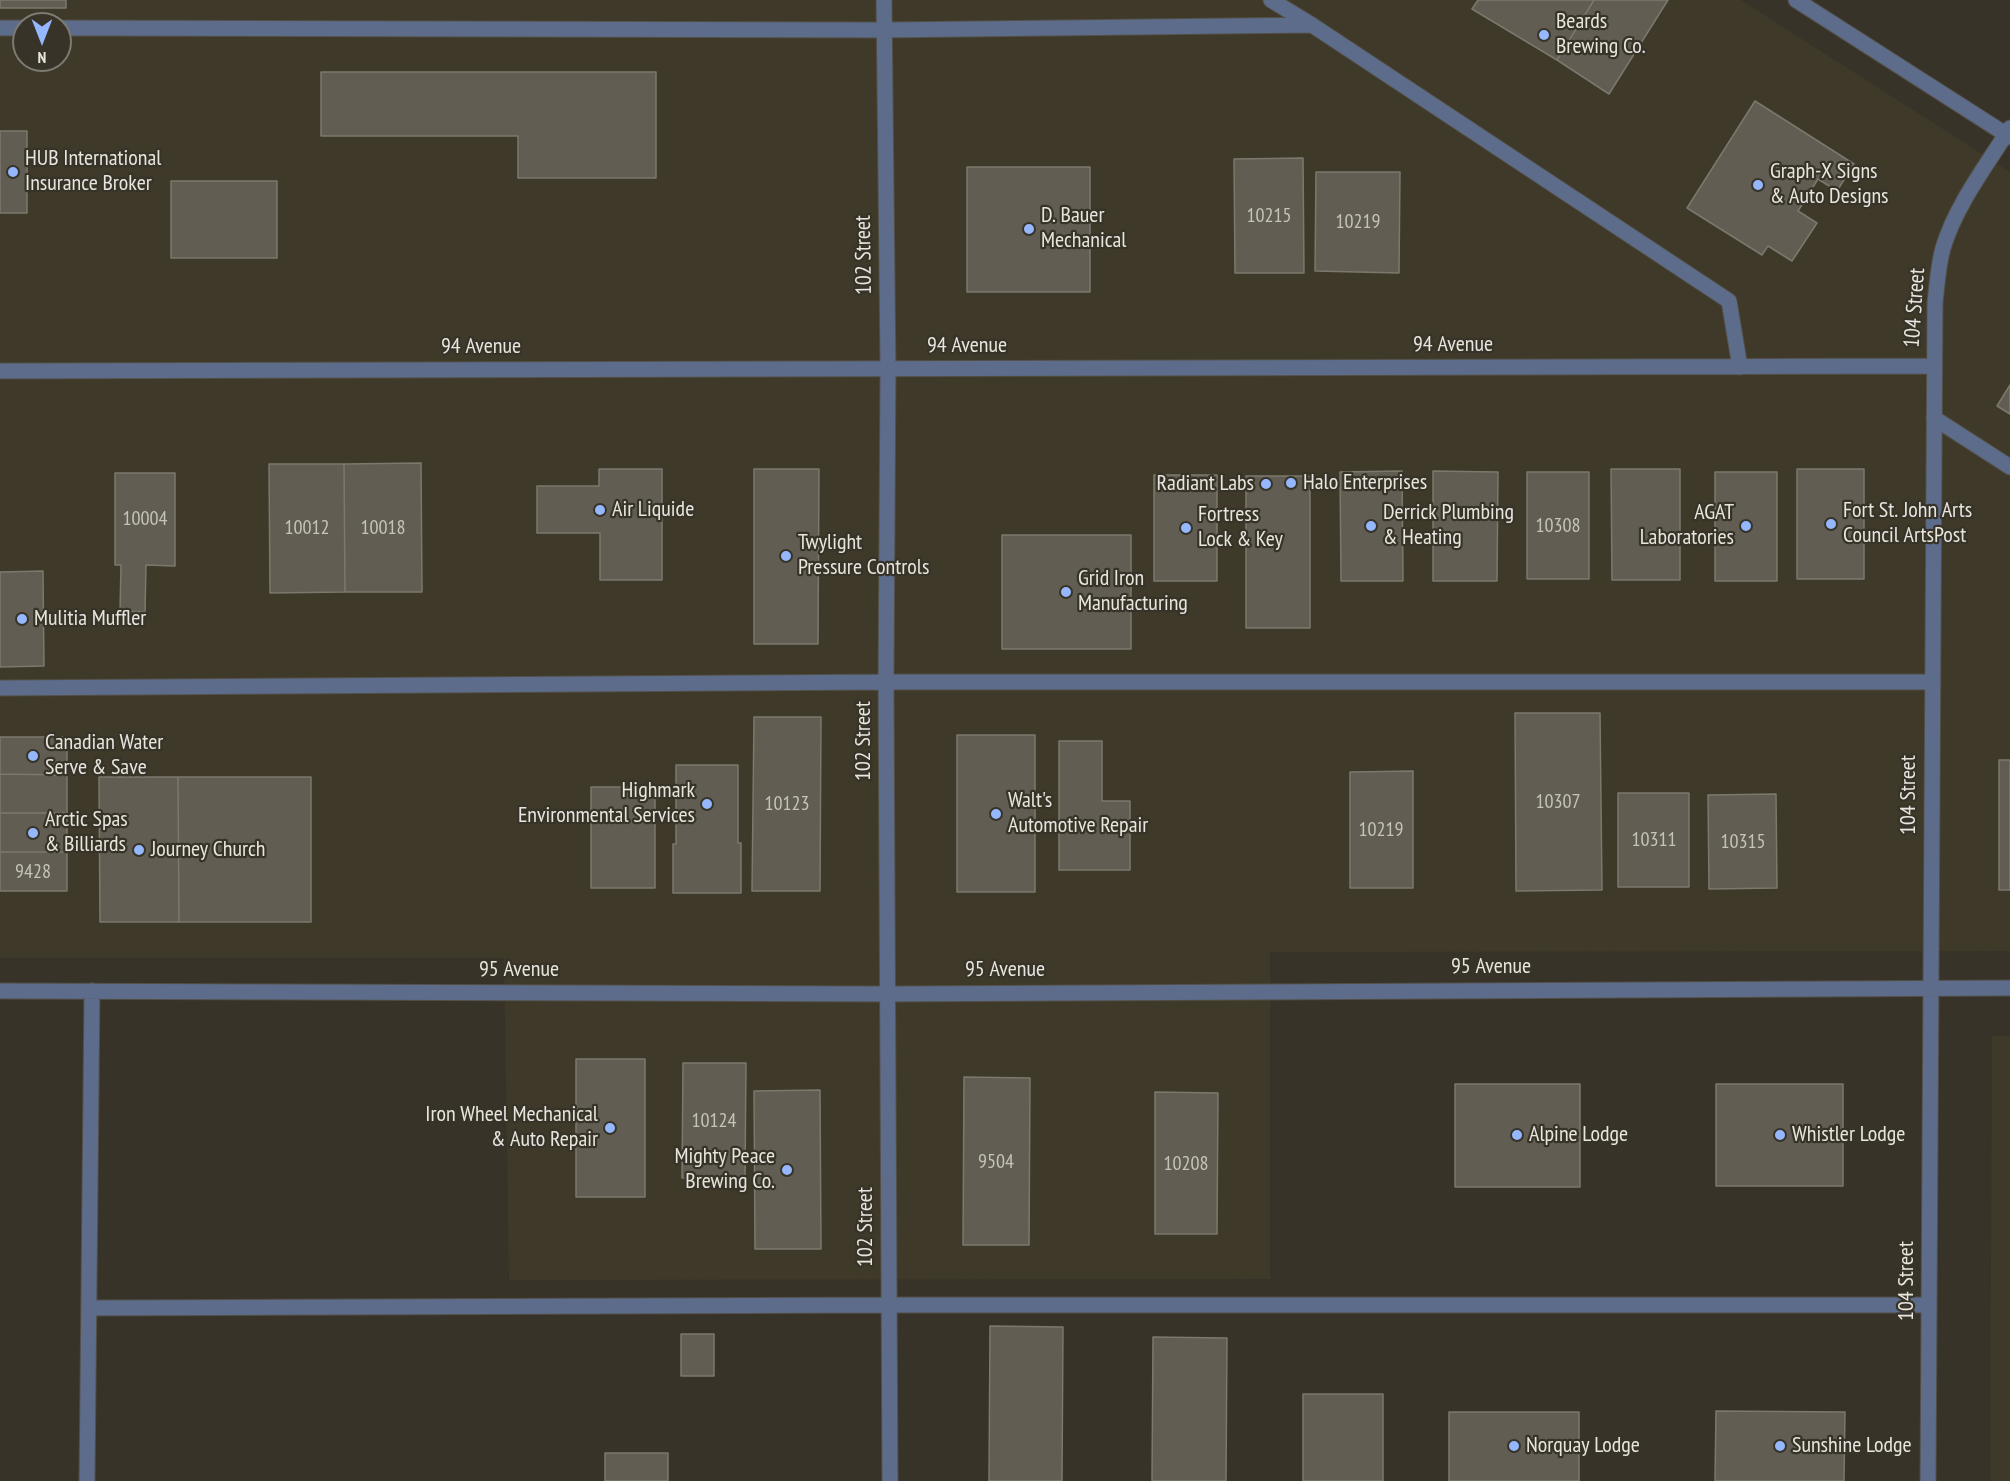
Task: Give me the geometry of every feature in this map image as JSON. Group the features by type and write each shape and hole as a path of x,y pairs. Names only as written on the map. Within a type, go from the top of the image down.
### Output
{"street":[{"name":"102 Street","path":"884,0 888,368 886,682 890,1481"},
{"path":"1271,0 1729,301 1740,367"},
{"path":"1796,0 2009,133"},
{"path":"72,28 884,30 1312,25"},
{"name":"104 Street","path":"1928,1481 1935,303 1937,275 1943,248 1956,215 2009,133"},
{"name":"94 Avenue","path":"0,371 1934,366"},
{"path":"1934,418 2010,467"},
{"path":"0,688 886,682 1932,682"},
{"name":"95 Avenue","path":"0,991 887,994 2010,988"},
{"path":"87,1481 92,991"},
{"path":"89,1308 1929,1305"}],"shaded area":[{"path":"0,0 1741,0 2010,172 2010,951 1270,952 1270,1279 509,1280 504,958 0,958"},
{"path":"1992,1036 2010,1036 2010,1481 1990,1481"}],"building":[{"path":"0,0 66,0 66,8 0,8"},
{"name":"Beards Brewing Co.","path":"1478,0 1594,0 1557,60 1472,9"},
{"path":"1594,0 1668,0 1609,94 1557,60"},
{"path":"321,72 656,72 656,178 518,178 518,136 321,136"},
{"name":"Graph-X Signs & Auto Designs","path":"1755,101 1854,164 1837,191 1818,179 1798,211 1817,223 1792,261 1768,246 1762,255 1687,208"},
{"name":"HUB International Insurance Broker","path":"0,131 27,131 27,213 0,213"},
{"path":"1303,158 1304,273 1235,273 1234,159"},
{"name":"D. Bauer Mechanical","path":"967,167 1090,167 1090,292 967,292"},
{"path":"1316,172 1400,172 1399,273 1315,271"},
{"path":"171,181 277,181 277,258 171,258"},
{"path":"2010,385 2010,414 1997,406"},
{"path":"421,463 422,592 345,592 344,464"},
{"path":"269,464 344,464 345,592 270,593"},
{"name":"Air Liquide","path":"599,469 662,469 662,580 600,580 600,533 537,533 537,486 599,486"},
{"name":"Twylight Pressure Controls","path":"754,469 819,469 818,644 754,644"},
{"path":"1611,469 1680,469 1680,580 1612,580"},
{"name":"Fort St. John Arts Council ArtsPost","path":"1797,469 1864,469 1864,579 1797,579"},
{"name":"Derrick Plumbing & Heating","path":"1402,471 1403,581 1341,581 1340,472"},
{"path":"1433,471 1498,472 1497,581 1433,581"},
{"path":"1527,472 1589,472 1589,579 1527,579"},
{"name":"AGAT Laboratories","path":"1715,472 1777,472 1777,581 1715,581"},
{"path":"115,473 175,473 175,566 146,565 145,612 120,611 121,565 115,565"},
{"name":"Fortress Lock & Key","path":"1154,475 1217,475 1217,581 1154,581"},
{"path":"1246,476 1310,476 1310,628 1246,628"},
{"name":"Grid Iron Manufacturing","path":"1002,535 1131,535 1131,649 1002,649"},
{"name":"Mulitia Muffler","path":"43,571 44,666 0,667 0,572"},
{"path":"1515,713 1600,713 1602,890 1516,891"},
{"path":"754,717 821,717 820,891 752,891"},
{"name":"Walt's Automotive Repair","path":"957,735 1035,735 1035,892 957,892"},
{"name":"Canadian Water Serve & Save","path":"0,737 67,737 67,775 0,774"},
{"path":"1059,741 1102,741 1102,801 1130,801 1130,870 1059,870"},
{"path":"1999,760 2010,760 2010,890 1999,890"},
{"name":"Highmark Environmental Services","path":"676,765 738,765 738,843 741,843 741,893 673,893 673,844 676,844"},
{"path":"1413,771 1413,888 1350,888 1350,772"},
{"path":"0,774 67,775 67,813 0,813"},
{"name":"Journey Church","path":"99,777 178,777 179,922 100,922"},
{"path":"178,777 311,777 311,922 179,922"},
{"path":"591,787 655,787 655,888 591,888"},
{"path":"1618,793 1689,793 1689,887 1618,887"},
{"path":"1776,794 1777,888 1709,889 1708,795"},
{"name":"Arctic Spas & Billiards","path":"0,813 67,813 67,852 0,852"},
{"path":"0,852 67,852 67,891 0,891"},
{"name":"Iron Wheel Mechanical & Auto Repair","path":"576,1059 645,1059 645,1197 576,1197"},
{"path":"683,1063 746,1063 745,1179 682,1178"},
{"path":"964,1077 1030,1078 1029,1245 963,1245"},
{"name":"Alpine Lodge","path":"1455,1084 1580,1084 1580,1187 1455,1187"},
{"name":"Whistler Lodge","path":"1716,1084 1843,1084 1843,1186 1716,1186"},
{"name":"Mighty Peace Brewing Co.","path":"820,1090 821,1249 755,1249 754,1091"},
{"path":"1155,1092 1218,1093 1217,1234 1155,1234"},
{"path":"990,1326 1063,1327 1062,1481 989,1481"},
{"path":"681,1334 714,1334 714,1376 681,1376"},
{"path":"1153,1337 1227,1338 1226,1481 1152,1481"},
{"path":"1303,1394 1383,1394 1383,1481 1303,1481"},
{"name":"Sunshine Lodge","path":"1716,1411 1845,1412 1844,1481 1715,1481"},
{"name":"Norquay Lodge","path":"1449,1412 1579,1412 1579,1481 1449,1481"},
{"path":"605,1453 668,1453 668,1481 605,1481"}],"place":[{"name":"Beards Brewing Co.","path":"1544,35"},
{"name":"HUB International Insurance Broker","path":"13,172"},
{"name":"Graph-X Signs & Auto Designs","path":"1758,185"},
{"name":"D. Bauer Mechanical","path":"1029,229"},
{"name":"Halo Enterprises","path":"1291,483"},
{"name":"Radiant Labs","path":"1266,484"},
{"name":"Air Liquide","path":"600,510"},
{"name":"Fort St. John Arts Council ArtsPost","path":"1831,524"},
{"name":"Derrick Plumbing & Heating","path":"1371,526"},
{"name":"AGAT Laboratories","path":"1746,526"},
{"name":"Fortress Lock & Key","path":"1186,528"},
{"name":"Twylight Pressure Controls","path":"786,556"},
{"name":"Grid Iron Manufacturing","path":"1066,592"},
{"name":"Mulitia Muffler","path":"22,619"},
{"name":"Canadian Water Serve & Save","path":"33,756"},
{"name":"Highmark Environmental Services","path":"707,804"},
{"name":"Walt's Automotive Repair","path":"996,814"},
{"name":"Arctic Spas & Billiards","path":"33,833"},
{"name":"Journey Church","path":"139,850"},
{"name":"Iron Wheel Mechanical & Auto Repair","path":"610,1128"},
{"name":"Alpine Lodge","path":"1517,1135"},
{"name":"Whistler Lodge","path":"1780,1135"},
{"name":"Mighty Peace Brewing Co.","path":"787,1170"},
{"name":"Norquay Lodge","path":"1514,1446"},
{"name":"Sunshine Lodge","path":"1780,1446"}]}
